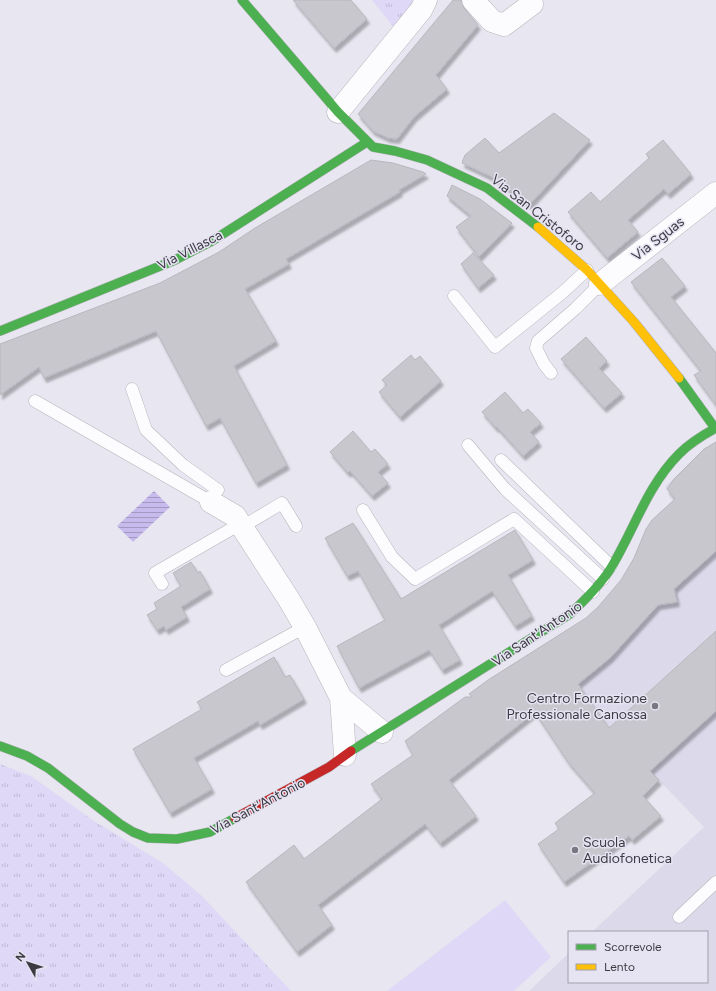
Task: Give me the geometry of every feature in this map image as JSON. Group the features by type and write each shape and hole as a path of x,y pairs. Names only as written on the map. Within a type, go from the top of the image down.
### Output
{"street":[{"name":"Via San Cristoforo","path":"242,0 338,112 373,147 395,151 427,160 482,185 543,231 593,277 634,322 668,363 716,428"},
{"path":"338,112 421,10 426,0"},
{"path":"472,0 492,22 504,25 532,4"},
{"name":"Via Villasca","path":"0,331 174,260 212,241 367,142"},
{"name":"Via Sguas","path":"593,277 716,193"},
{"name":"Via Sant'Antonio","path":"0,746 38,761 120,824 133,832 148,838 177,839 210,832 329,768 345,755 570,614 585,602 603,579 659,478 689,444 701,435 716,428"},
{"path":"215,496 239,522 288,598 341,698 382,732"},
{"path":"341,698 345,755"}],"lane":[{"path":"454,296 496,347 562,293 593,277"},
{"path":"552,373 544,364 536,348 538,341 575,309 593,277"},
{"path":"132,389 146,430 215,496"},
{"path":"35,401 215,496"},
{"path":"468,445 505,489 603,579"},
{"path":"501,460 611,566"},
{"path":"162,584 155,573 239,522 282,503 296,526"},
{"path":"363,510 392,557 415,579 514,519 593,592"},
{"path":"226,670 304,628"},
{"path":"679,917 716,882"}],"shaded area":[{"name":"Centro Formazione Professionale Canossa","path":"716,445 716,991 529,991 568,954 568,983 708,983 708,931 593,931 704,827 609,728 578,684 610,658 660,603 646,529 652,520 675,499 665,487 703,450"},
{"path":"154,491 170,507 133,542 117,526"}],"green space":[{"path":"372,0 425,0 399,34"},
{"path":"0,764 31,776 94,821 163,863 202,896 291,991 0,991"},
{"path":"505,900 551,957 514,991 387,991"}],"building":[{"path":"293,0 351,0 367,19 334,48"},
{"path":"453,0 461,0 464,8 478,25 436,75 447,89 414,117 397,139 388,138 373,131 358,114"},
{"path":"554,113 590,140 529,205 494,178 462,163 465,155 485,138 499,153"},
{"path":"663,140 691,174 668,194 664,189 628,220 638,232 607,258 568,212 591,192 600,202 649,158 646,154"},
{"path":"371,160 393,163 426,174 399,190 400,192 286,259 289,264 245,289 276,341 234,366 287,465 256,483 220,418 206,426 156,331 44,378 39,367 0,395 0,344 160,283 219,252 255,228"},
{"path":"452,185 480,199 512,223 479,257 456,227 471,216 447,196"},
{"path":"473,253 494,275 478,288 461,264"},
{"path":"662,258 685,286 671,297 716,353 716,405 694,375 701,371 631,282"},
{"path":"586,337 607,361 599,368 622,393 604,408 561,359"},
{"path":"411,355 415,360 420,356 441,381 400,417 379,392 387,385 382,380"},
{"path":"505,392 523,413 528,409 541,423 530,432 539,442 523,456 482,412"},
{"path":"353,431 371,452 375,449 388,464 378,472 388,483 372,496 350,471 348,473 330,452"},
{"path":"716,442 716,551 674,589 677,602 658,605 610,658 578,684 609,728 716,631 716,711 650,771 659,780 643,796 661,816 632,840 629,836 564,882 538,844 559,829 555,823 595,793 568,762 535,712 449,780 476,816 440,843 425,824 318,905 332,925 297,952 246,882 294,845 304,859 382,799 371,784 413,755 405,741 465,697 472,697 469,694 488,680 586,618 598,607 621,580 634,558 646,529 652,520 675,499 667,489 674,479 704,449"},
{"path":"353,523 401,599 515,530 533,560 508,575 532,616 515,626 492,591 439,625 460,660 442,670 429,650 359,688 337,646 385,620 358,571 347,576 325,538"},
{"path":"191,562 198,573 200,571 210,589 181,607 187,617 166,630 164,626 157,630 147,615 157,609 154,603 181,586 173,573"},
{"path":"274,657 285,677 290,675 304,699 260,725 258,721 194,758 212,789 170,813 133,749 202,709 197,702"}],"traffic: fast":[{"path":"242,0 338,112 373,147 395,151 427,160 487,188 538,227"},
{"path":"0,331 175,260 212,241 367,142"},
{"path":"679,378 715,428"},
{"path":"351,751 570,614 591,594 609,571 649,496 668,467 688,446 701,436 716,428"},
{"path":"0,746 27,756 48,768 120,824 133,832 148,838 177,839 210,832 235,818"}],"traffic: slow":[{"path":"538,227 587,270 634,322 679,378"}],"traffic: jam":[{"path":"235,818 329,767 351,751"}],"place":[{"name":"Centro Formazione Professionale Canossa","path":"655,706"},
{"name":"Scuola Audiofonetica","path":"575,850"}]}
